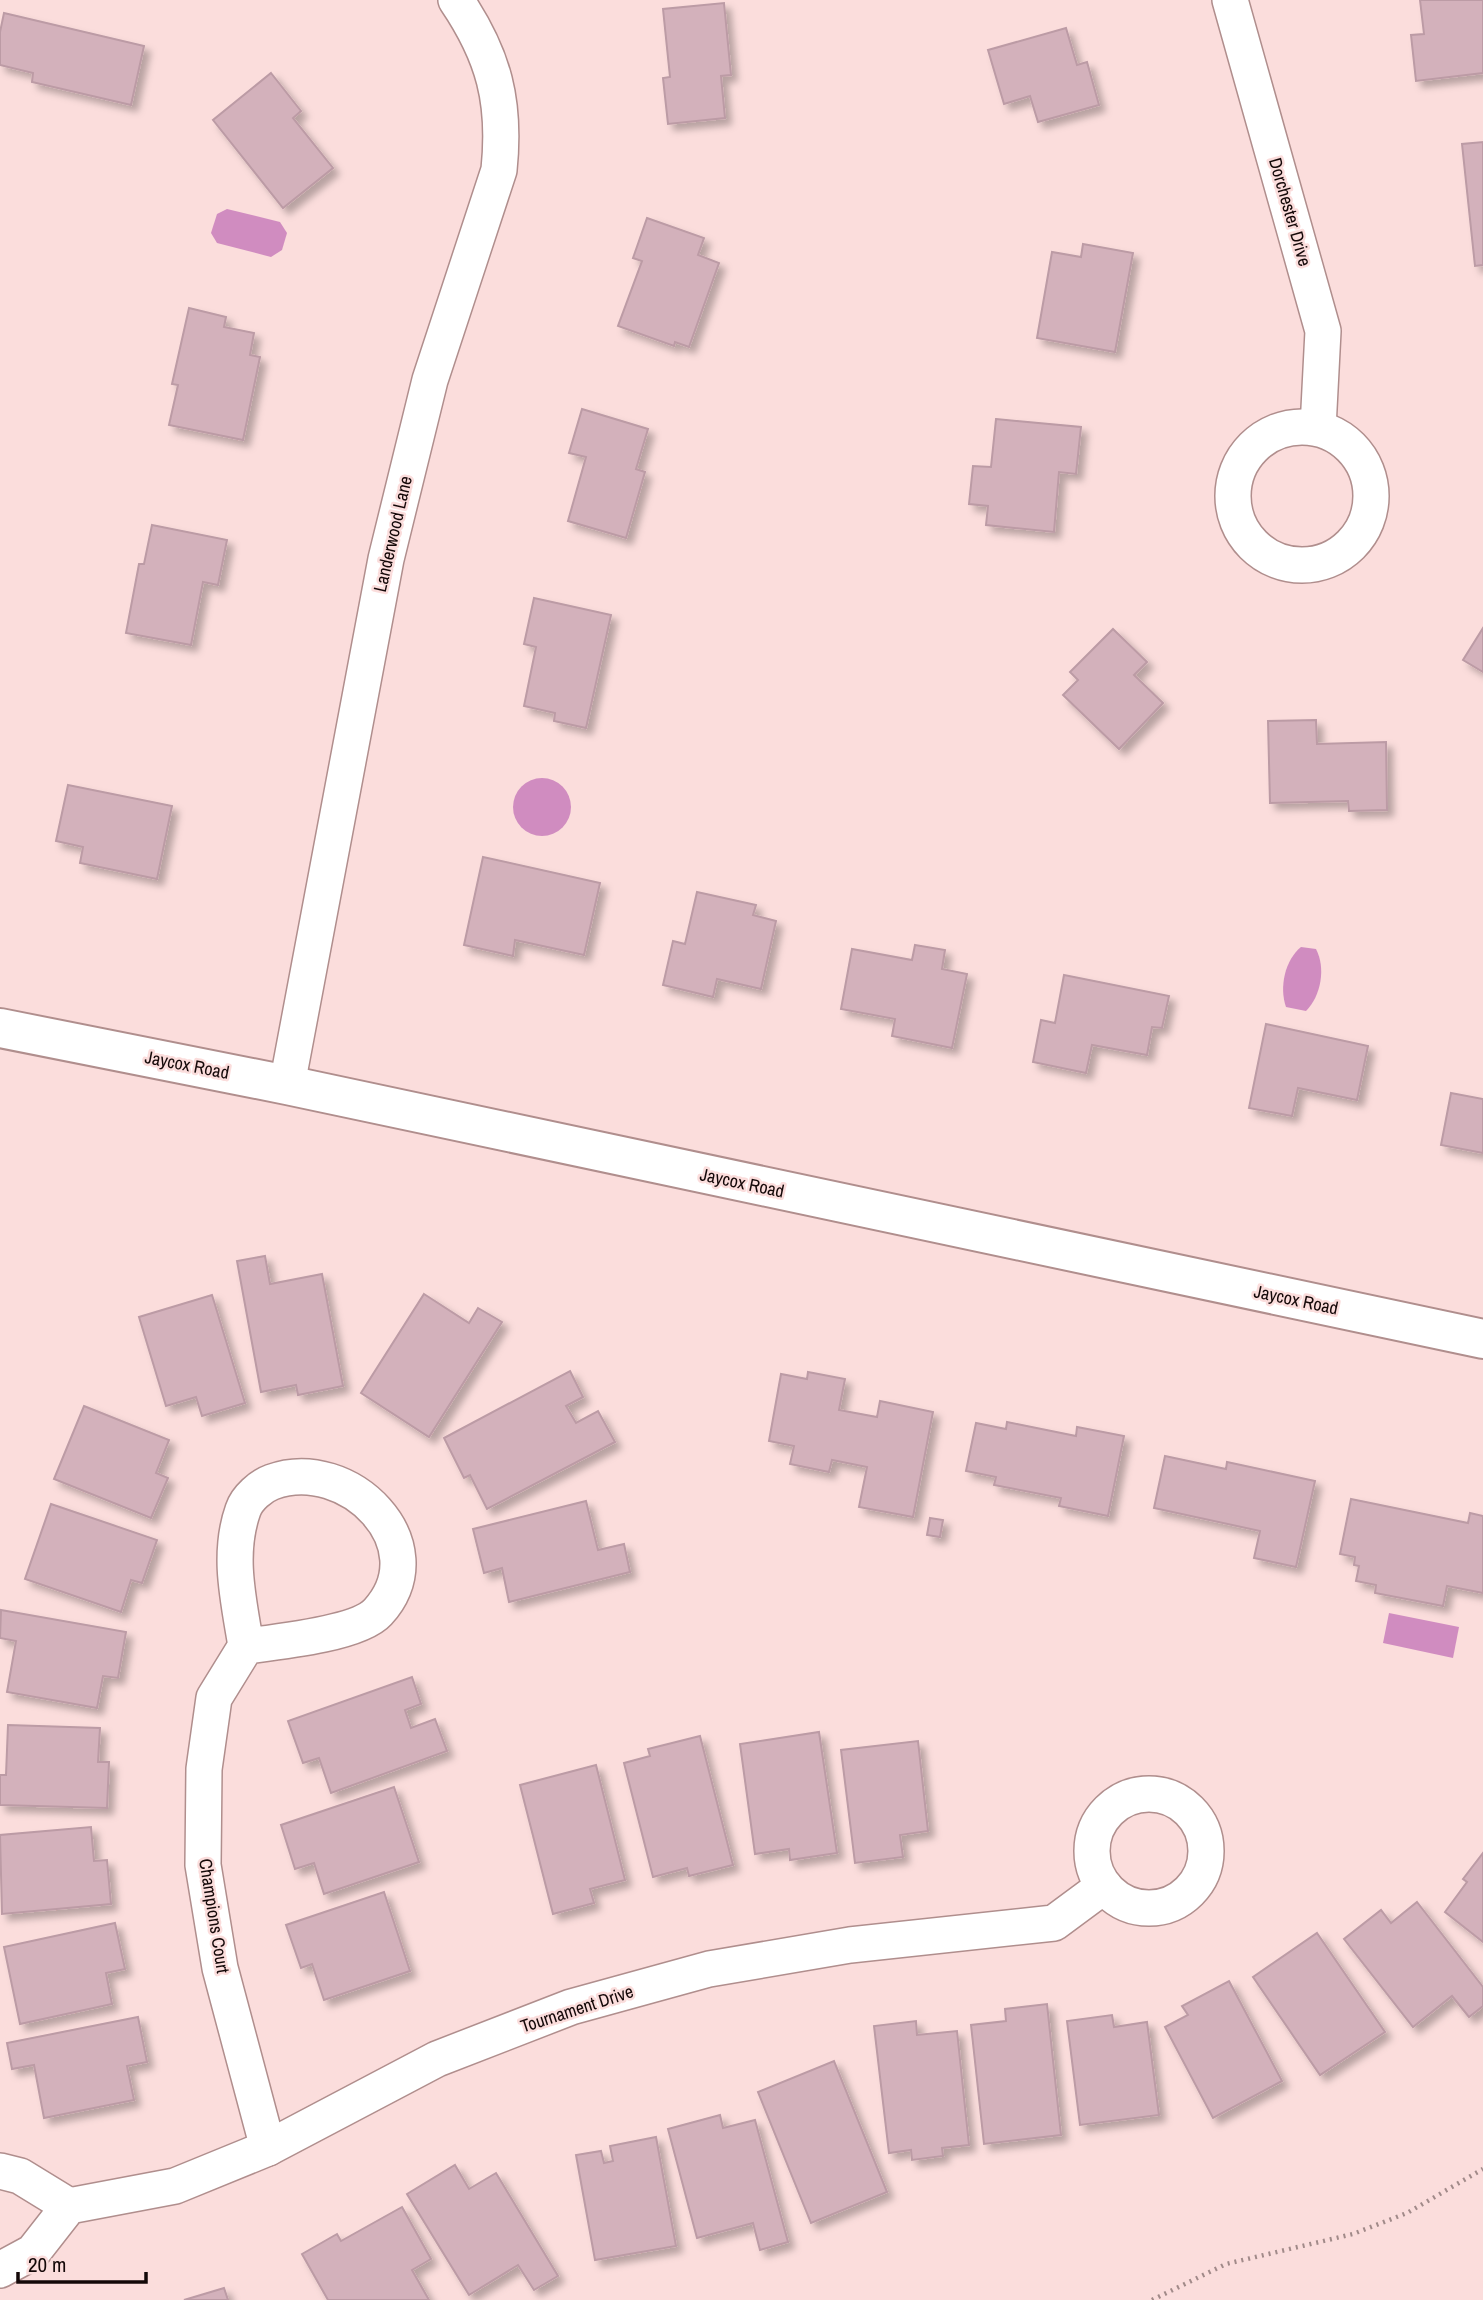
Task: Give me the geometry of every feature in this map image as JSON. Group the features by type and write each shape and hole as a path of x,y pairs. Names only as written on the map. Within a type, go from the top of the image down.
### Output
{"street":[{"name":"Landerwood Lane","path":"287,1085 386,559 430,380 499,170 503,134 500,98 485,46 456,0"},
{"name":"Dorchester Drive","path":"1230,0 1323,331 1318,428"},
{"name":"Jaycox Road","path":"0,1028 287,1085 1483,1339"},
{"path":"290,1475 320,1476 338,1482 371,1503 399,1553 394,1587 377,1614 320,1635 246,1647 235,1578 236,1542 243,1507 262,1486 290,1475"},
{"name":"Champions Court","path":"246,1647 214,1698 204,1769 203,1865 220,1968 268,2148"},
{"name":"Tournament Drive","path":"69,2206 175,2186 268,2148 438,2059 571,2007 709,1969 850,1945 1054,1923 1104,1886"},
{"path":"0,2171 20,2176 69,2206 33,2252 0,2270"}],"path":[{"path":"1152,2300 1226,2264 1353,2234 1407,2213 1483,2169"}],"shaded area":[{"path":"227,209 280,222 287,233 282,250 271,257 217,243 211,233 217,214"},
{"path":"542,778 558,783 566,791 571,807 566,823 558,831 542,836 526,831 518,823 513,807 518,791 526,783"},
{"path":"1301,947 1316,949 1321,965 1318,990 1306,1011 1286,1007 1283,991 1287,966"},
{"path":"1389,1613 1459,1627 1453,1658 1383,1643"}],"building":[{"path":"1420,0 1483,0 1483,73 1416,81 1411,35 1424,34"},
{"path":"724,3 731,75 721,76 725,118 668,124 663,78 670,77 663,9"},
{"path":"4,13 144,46 131,105 32,82 33,73 0,65 0,32"},
{"path":"1066,28 1077,65 1087,62 1099,105 1038,122 1030,96 1004,104 988,50"},
{"path":"271,73 301,111 293,118 333,168 283,208 213,120"},
{"path":"1483,142 1483,265 1475,266 1462,144"},
{"path":"647,218 704,238 698,255 719,263 689,347 675,342 674,346 618,326 642,261 633,258"},
{"path":"1083,244 1133,253 1115,352 1037,338 1052,252 1081,257"},
{"path":"189,308 226,317 224,327 254,333 250,355 260,357 243,440 169,425 178,385 172,384"},
{"path":"582,409 648,429 636,469 645,472 626,538 568,521 586,457 569,453"},
{"path":"996,419 1081,427 1076,474 1059,472 1054,532 986,525 988,506 969,504 973,466 991,467"},
{"path":"152,525 227,540 218,585 203,582 191,645 126,633 139,564 144,564"},
{"path":"534,598 611,615 586,728 554,721 555,713 524,706 536,647 524,644"},
{"path":"1483,628 1483,672 1463,660"},
{"path":"1113,629 1147,662 1134,675 1163,703 1119,749 1063,695 1078,680 1070,672"},
{"path":"1316,720 1317,744 1386,742 1387,810 1349,811 1348,801 1270,803 1268,721"},
{"path":"68,785 172,806 157,879 80,863 83,847 56,841"},
{"path":"483,857 600,883 584,955 515,940 513,956 464,945"},
{"path":"697,892 756,905 753,915 776,921 761,989 717,979 713,997 663,985 673,941 685,944"},
{"path":"915,945 945,950 942,969 967,974 952,1048 892,1036 895,1019 841,1009 852,949 912,960"},
{"path":"1064,975 1169,996 1162,1028 1152,1027 1147,1055 1092,1045 1086,1073 1033,1062 1041,1020 1055,1023"},
{"path":"1266,1024 1368,1046 1357,1100 1298,1088 1292,1116 1249,1108"},
{"path":"1451,1093 1483,1099 1483,1153 1441,1145"},
{"path":"265,1256 270,1284 322,1274 343,1386 298,1395 296,1385 261,1392 237,1261"},
{"path":"424,1294 469,1323 478,1308 502,1322 429,1437 361,1393"},
{"path":"212,1295 245,1403 202,1416 196,1397 166,1406 139,1317"},
{"path":"570,1371 583,1397 566,1406 576,1423 598,1411 615,1442 487,1509 470,1475 464,1478 444,1438"},
{"path":"808,1372 845,1379 839,1410 877,1417 880,1401 933,1412 913,1517 859,1507 867,1467 832,1460 829,1472 790,1464 794,1446 769,1441 781,1374 807,1379"},
{"path":"84,1406 169,1440 156,1473 168,1478 151,1518 54,1479"},
{"path":"1007,1422 1076,1436 1077,1427 1124,1436 1108,1516 1059,1506 1061,1498 994,1485 996,1477 966,1471 976,1423 1006,1429"},
{"path":"1165,1456 1226,1469 1227,1462 1315,1481 1296,1567 1254,1558 1260,1531 1154,1508"},
{"path":"1351,1499 1468,1523 1470,1513 1483,1516 1483,1593 1447,1586 1443,1606 1375,1593 1376,1585 1356,1581 1359,1566 1354,1565 1355,1557 1340,1554"},
{"path":"586,1501 598,1550 624,1544 630,1572 509,1602 502,1568 484,1573 473,1529"},
{"path":"51,1504 157,1540 142,1583 131,1580 121,1612 25,1579"},
{"path":"930,1518 943,1520 940,1537 927,1535"},
{"path":"1,1610 126,1632 118,1678 103,1676 97,1708 7,1692 16,1641 0,1638"},
{"path":"412,1677 421,1704 405,1710 411,1728 435,1719 447,1751 331,1793 319,1758 303,1763 288,1721"},
{"path":"8,1725 100,1728 98,1762 109,1762 107,1808 0,1805 0,1775 6,1775"},
{"path":"819,1732 837,1853 790,1860 789,1849 755,1854 740,1744"},
{"path":"700,1736 733,1865 689,1876 687,1868 653,1877 624,1763 650,1756 648,1749"},
{"path":"918,1741 928,1831 900,1835 903,1857 855,1863 841,1750"},
{"path":"596,1765 625,1880 590,1889 594,1903 553,1914 520,1785"},
{"path":"394,1787 419,1862 324,1894 314,1863 295,1869 281,1825"},
{"path":"91,1827 94,1861 107,1860 111,1904 2,1914 0,1835"},
{"path":"1483,1853 1483,1942 1445,1912 1467,1882 1463,1879"},
{"path":"384,1892 410,1971 324,2000 312,1964 301,1968 286,1925"},
{"path":"1417,1902 1483,1987 1483,2006 1469,2017 1452,1996 1413,2027 1344,1939 1381,1910 1391,1923"},
{"path":"115,1923 125,1969 106,1973 112,2004 20,2024 4,1947"},
{"path":"1317,1933 1385,2032 1320,2075 1253,1977"},
{"path":"1229,1981 1282,2081 1213,2118 1165,2027 1188,2015 1182,2006"},
{"path":"1047,2004 1061,2135 984,2144 971,2025 1006,2021 1005,2009"},
{"path":"1112,2015 1114,2027 1147,2022 1159,2115 1080,2125 1067,2021"},
{"path":"138,2017 147,2062 127,2066 134,2100 44,2118 34,2065 12,2069 7,2043"},
{"path":"916,2021 917,2035 957,2031 969,2145 942,2148 943,2156 912,2160 911,2150 889,2153 874,2026"},
{"path":"834,2061 887,2192 811,2223 758,2092"},
{"path":"720,2115 723,2128 755,2120 788,2242 760,2250 753,2223 697,2238 668,2129"},
{"path":"656,2137 676,2246 595,2260 576,2155 601,2151 604,2163 613,2161 610,2146"},
{"path":"455,2165 469,2189 496,2173 558,2276 534,2290 518,2265 469,2295 407,2194"},
{"path":"402,2207 431,2259 412,2270 429,2300 328,2300 302,2254 337,2234 341,2241"},
{"path":"224,2288 228,2300 184,2300"}]}
